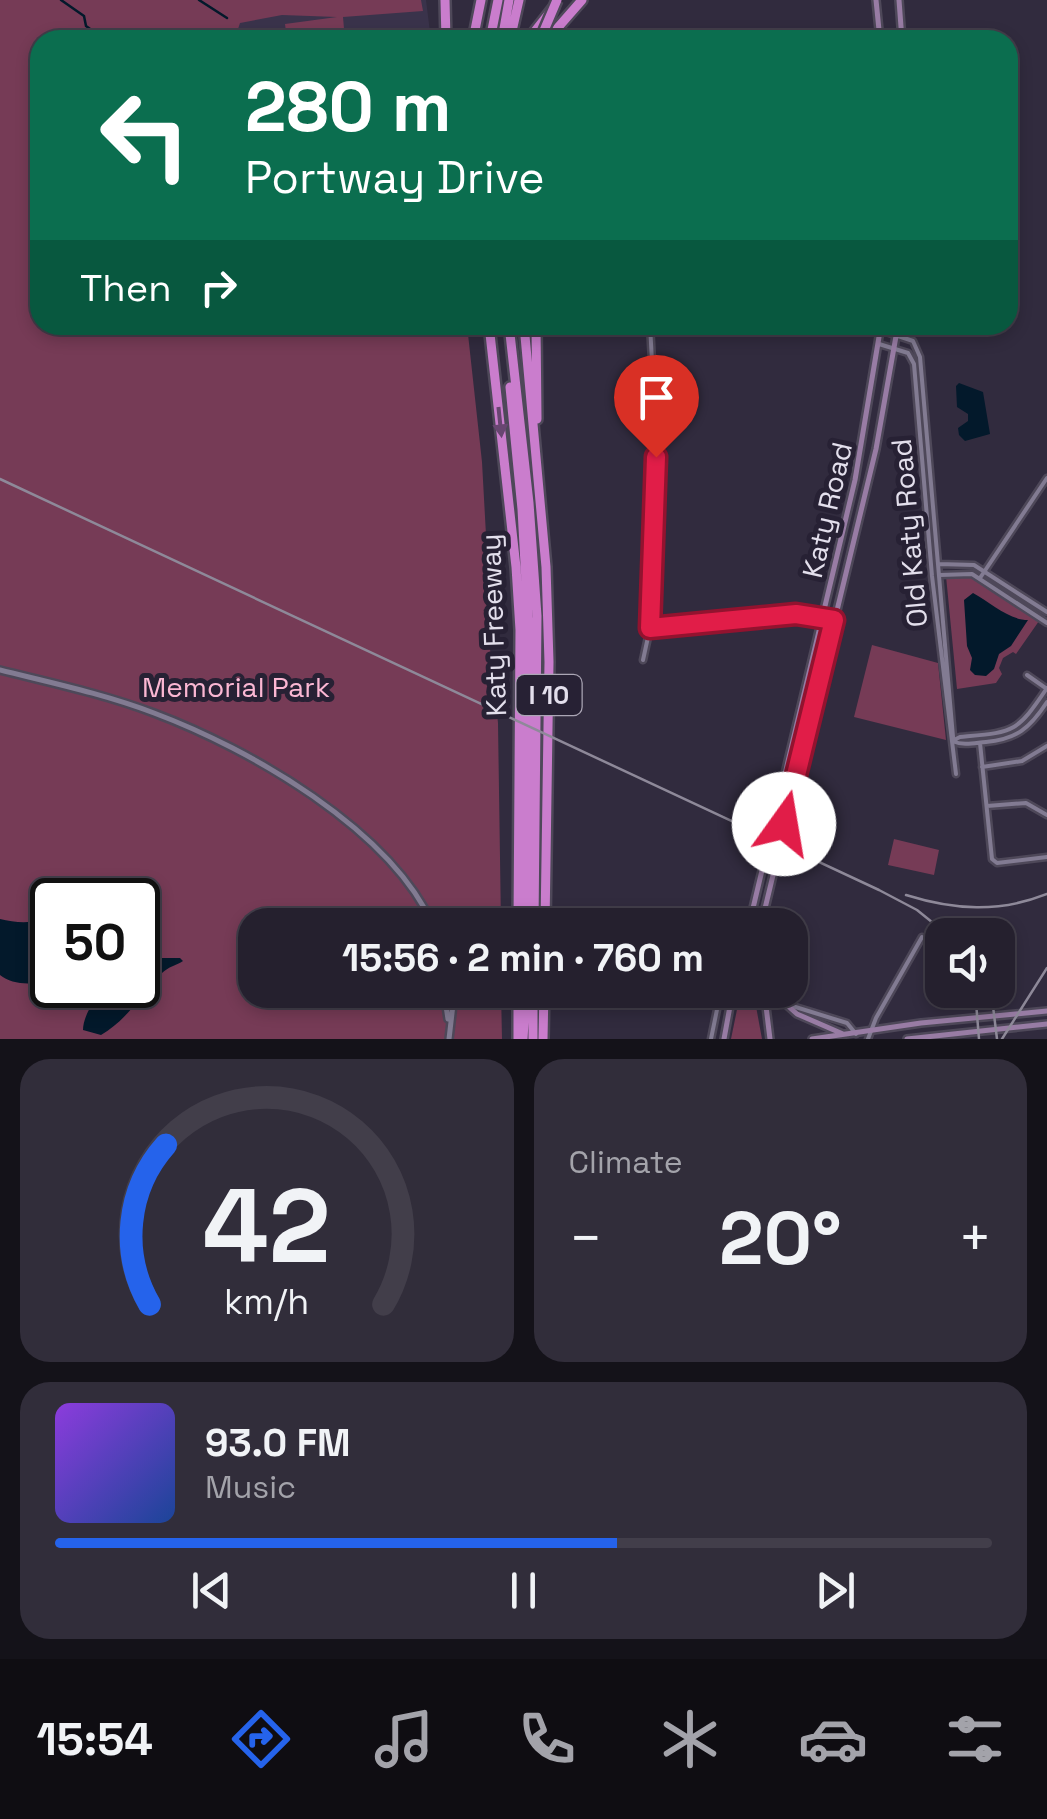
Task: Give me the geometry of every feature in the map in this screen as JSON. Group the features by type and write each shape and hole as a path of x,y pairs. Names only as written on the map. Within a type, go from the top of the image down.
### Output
{"highway":[{"path":"446,0 446,30"},
{"path":"475,30 482,0"},
{"path":"495,30 503,0"},
{"path":"502,30 503,0"},
{"path":"512,30 518,0"},
{"path":"536,30 559,0"},
{"path":"547,30 559,0"},
{"path":"553,30 582,0"},
{"name":"Katy Freeway","path":"489,335 518,599 518,908"},
{"path":"507,335 530,520 537,616 530,908"},
{"name":"Katy Freeway","path":"525,335 546,568 549,662 545,908"},
{"path":"535,436 539,406 536,335"},
{"path":"519,1008 520,1039"},
{"path":"520,1039 524,1008"},
{"path":"533,1039 534,1008"},
{"path":"542,1039 543,1008"}],"main road":[{"path":"876,0 879,30"},
{"path":"899,0 901,30"},
{"name":"Katy Road","path":"754,908 866,426 880,335"},
{"path":"896,341 897,335"},
{"name":"Katy Road","path":"765,908 876,449 896,341"},
{"path":"818,639 828,641"},
{"path":"800,714 811,714"},
{"path":"724,1037 730,1008"},
{"path":"766,1008 770,1037"},
{"path":"791,1008 812,1022 846,1035"},
{"path":"812,1039 868,1036 921,1023 1047,1011"},
{"path":"907,1039 1047,1024"}],"street":[{"path":"643,660 650,628 656,437 651,335"},
{"path":"882,335 896,341"},
{"path":"882,335 896,341"},
{"name":"Old Katy Road","path":"896,341 912,358 944,657"},
{"name":"Old Katy Road","path":"896,341 913,341 920,356 932,570 954,728 956,774"},
{"path":"980,578 1047,478"},
{"path":"1047,612 985,570 965,562 937,564 932,570 938,575 964,572 980,578 1047,623"},
{"path":"1030,612 1035,604"},
{"path":"650,628 796,614 834,620"},
{"path":"0,670 155,713 274,774 378,847 408,882 423,908"},
{"path":"952,741 1018,727 1047,688 1027,675"},
{"path":"952,741 983,743 1019,735 1047,702"},
{"path":"985,734 982,767 992,859 997,863 1047,857"},
{"path":"982,767 1022,761 1047,746"},
{"path":"987,806 1026,803 1047,816"},
{"path":"868,1036 922,937"},
{"path":"446,1008 449,1027"},
{"path":"448,1039 452,1008"},
{"path":"710,1039 718,1008"},
{"path":"795,1008 847,1023 856,1034"},
{"path":"712,1032 724,1037"}],"shaded area":[{"path":"160,0 426,0 430,30 164,30"}],"green space":[{"name":"Memorial Park","path":"0,0 421,0 423,11 343,17 344,30 286,30 285,24 337,17 282,15 240,23 238,30 30,30 30,335 468,335 482,462 490,608 483,610 498,723 501,908 238,908 238,1008 501,1008 502,1039 0,1039"},
{"path":"969,575 1039,621 1016,654 1003,658 999,668 1002,674 996,683 957,689 946,576"},
{"path":"872,645 938,663 946,740 854,717"},
{"path":"894,839 939,850 934,875 888,865"},
{"path":"737,1008 756,1008 762,1039 731,1039"}],"water":[{"path":"959,383 983,392 990,434 965,441 959,435 958,428 968,421 968,414 957,407"},
{"path":"973,593 1007,614 1028,620 986,676 970,670 972,658 967,646 964,600"},
{"path":"0,919 30,921 30,983 0,975"},
{"path":"160,958 183,961 167,969 160,975"},
{"path":"91,1008 132,1008 101,1035 83,1030"}],"waterway":[{"path":"61,0 84,16 86,26 92,30"},
{"path":"199,0 227,18"}],"railway":[{"path":"0,479 879,890 927,918"},
{"path":"906,895 942,904 994,907 1047,894"},
{"path":"1002,1039 1047,968"},
{"path":"976,1008 979,1039"},
{"path":"993,1008 997,1039"}],"route":[{"path":"656,457 650,628 796,614 834,620 784,824"}]}
